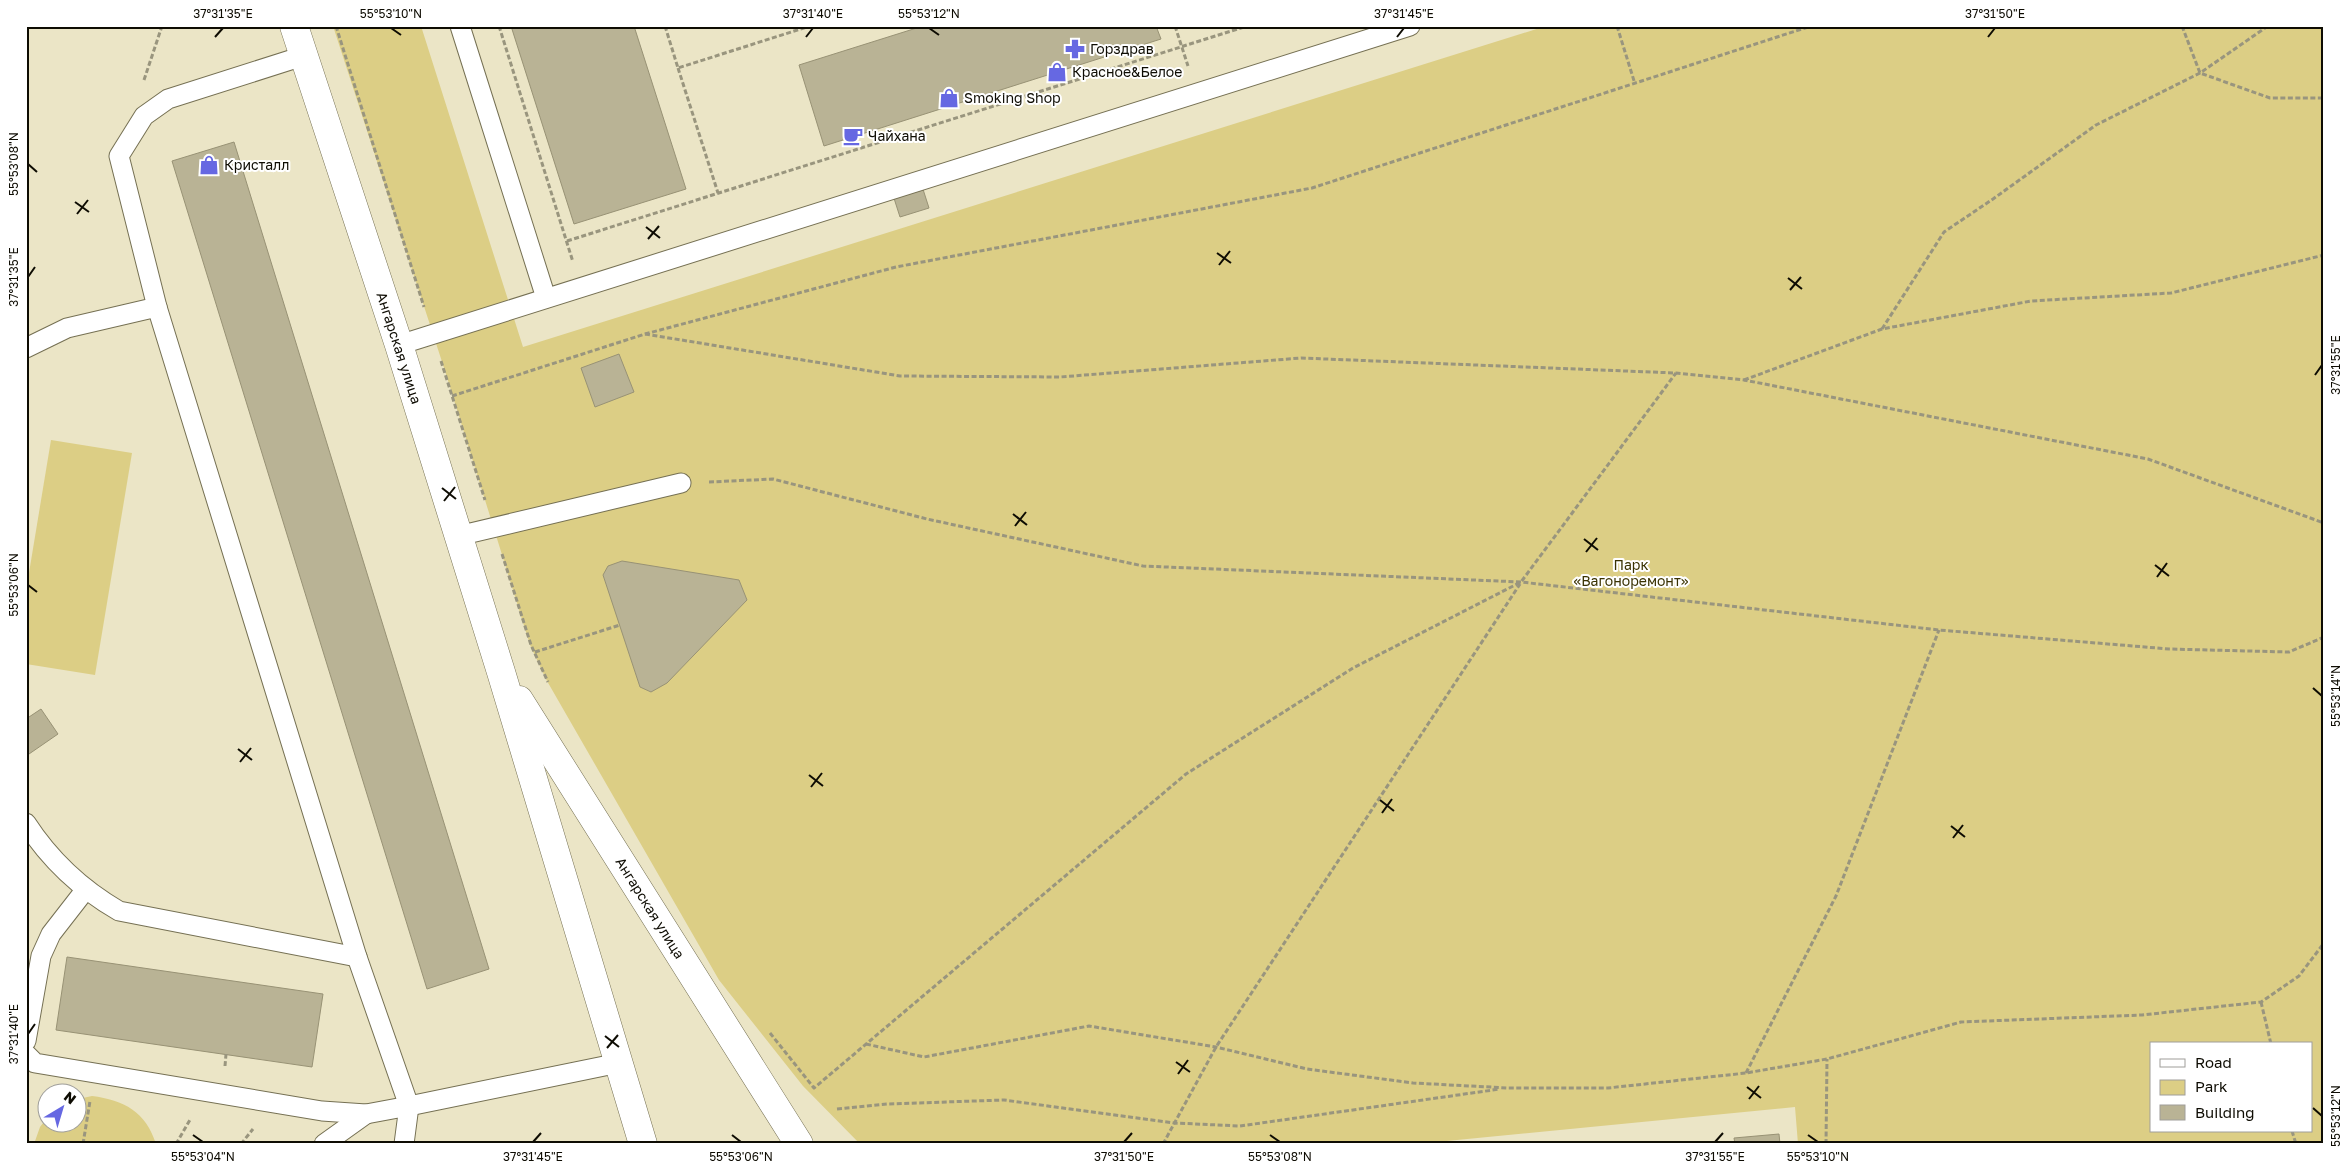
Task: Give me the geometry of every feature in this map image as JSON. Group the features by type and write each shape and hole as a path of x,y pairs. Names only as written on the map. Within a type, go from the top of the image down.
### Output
{"street":[{"name":"Ангарская улица","path":"294,26 398,345 501,672 643,1144"},
{"name":"Ангарская улица","path":"501,672 799,1144"}],"lane":[{"path":"460,26 546,298"},
{"path":"398,345 1410,26"},
{"path":"303,56 168,99 144,116 119,156 156,307 357,957 409,1106 404,1144"},
{"path":"26,348 66,328 156,307"},
{"path":"458,536 681,483"},
{"path":"26,823 54,861 86,888 119,911 357,957"},
{"path":"26,1041 41,956 51,934 86,888"},
{"path":"26,1054 35,1063 322,1111 366,1114 619,1063"},
{"path":"324,1144 366,1114"}],"path":[{"path":"336,26 493,528 535,652 552,688"},
{"path":"499,26 582,287"},
{"path":"665,26 718,193"},
{"path":"678,68 810,26"},
{"path":"1175,26 1197,93"},
{"path":"567,241 1247,26"},
{"path":"1616,26 1635,84"},
{"path":"452,396 645,334 896,267 1312,188 1811,26"},
{"path":"2182,26 2200,73 2270,98 2324,98"},
{"path":"1882,329 1944,232 1993,200 2096,125 2200,73 2268,26"},
{"path":"1744,380 1882,329 2031,301 2171,293 2324,254"},
{"path":"645,334 900,376 1060,377 1301,358 1676,373 1744,380 2039,436 2148,459 2324,523"},
{"path":"1163,1144 1216,1047 1521,582 1676,373"},
{"path":"681,483 772,479 927,520 1143,566 1521,582 1939,630 2169,649 2289,652 2324,637"},
{"path":"766,1027 814,1088 1186,774 1353,668 1521,582"},
{"path":"535,652 620,625"},
{"path":"1746,1073 1836,896 1939,630"},
{"path":"866,1044 924,1057 1089,1026 1216,1047 1307,1070 1413,1083 1508,1088 1608,1088 1746,1073 1827,1060 1961,1022 2142,1016 2261,1002 2299,976 2324,942"},
{"path":"2261,1002 2271,1042"},
{"path":"1826,1144 1827,1060"},
{"path":"82,1144 94,1073"},
{"path":"837,1109 887,1104 1004,1100 1174,1123 1240,1126 1508,1088"},
{"path":"2292,1132 2296,1144"}],"green space":[{"name":"Парк «Вагоноремонт»","path":"333,26 421,26 523,347 1546,26 2324,26 2324,1144 1798,1144 1795,1107 1416,1144 860,1144 803,1086 719,980 547,681 530,645 445,371"},
{"path":"51,440 132,453 95,675 26,664 26,591"},
{"path":"88,1097 104,1098 132,1110 146,1124 156,1144 34,1144 38,1132 88,1132"}],"building":[{"path":"511,26 634,26 686,189 574,224"},
{"path":"923,26 1156,26 1161,39 824,146 799,65"},
{"path":"234,142 489,969 427,989 172,161"},
{"path":"921,183 929,208 900,217 892,192"},
{"path":"619,354 634,392 595,407 581,368"},
{"path":"622,561 739,580 747,600 667,683 651,692 640,687 603,575 608,566"},
{"path":"41,709 58,734 29,754 26,751 26,719"},
{"path":"67,957 323,994 312,1067 56,1030"},
{"path":"1779,1134 1780,1144 1735,1144 1734,1138"}],"place":[{"name":"Горздрав","path":"1075,49"},
{"name":"Красное&Белое","path":"1057,72"},
{"name":"Smoking Shop","path":"949,98"},
{"name":"Чайхана","path":"853,136"},
{"name":"Кристалл","path":"209,165"}]}
